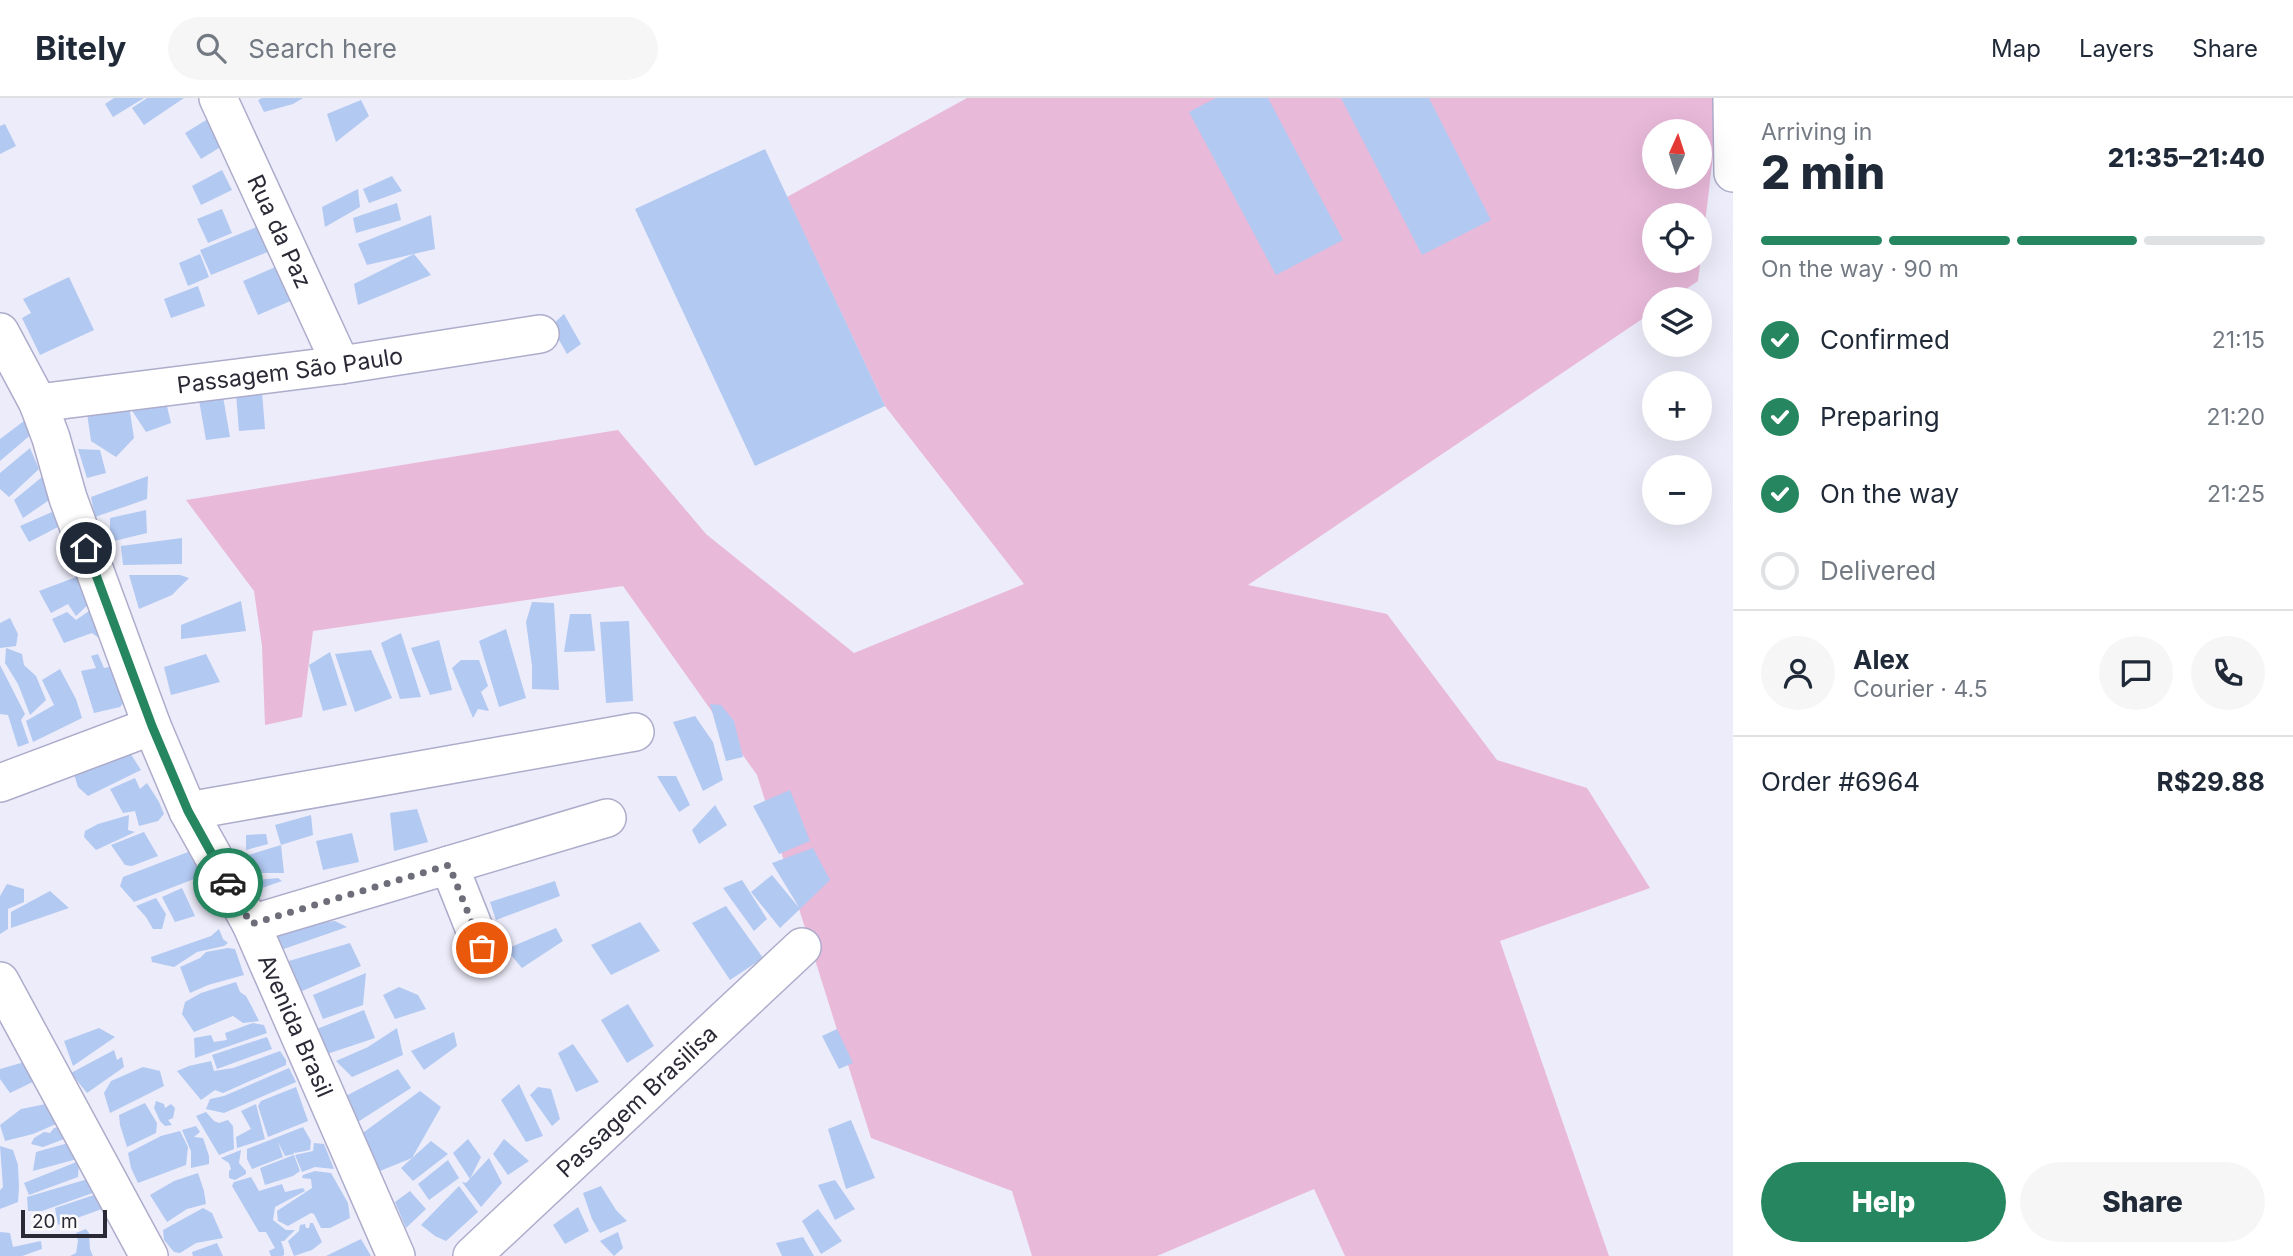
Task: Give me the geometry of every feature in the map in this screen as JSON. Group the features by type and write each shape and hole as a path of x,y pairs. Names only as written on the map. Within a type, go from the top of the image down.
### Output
{"street":[{"name":"Rua da Paz","path":"218,98 341,365"},
{"path":"1732,98 1733,173"},
{"name":"Avenida Brasil","path":"0,332 38,403 68,498 152,726 188,811 251,924 396,1256"},
{"name":"Passagem São Paulo","path":"38,403 341,365 540,334"},
{"path":"0,783 152,726"},
{"path":"188,811 635,732"},
{"path":"251,924 607,818"},
{"path":"449,865 482,948"},
{"name":"Passagem Brasilisa","path":"472,1256 802,947"},
{"path":"0,981 149,1256"}],"shaded area":[{"path":"967,98 1720,98 1712,165 1712,119 1642,119 1642,189 1709,189 1707,203 1642,203 1642,273 1699,273 1698,281 1689,287 1642,287 1642,319 1248,585 1387,614 1497,760 1587,788 1650,888 1500,941 1609,1256 1345,1256 1314,1189 1157,1256 1032,1256 1012,1191 871,1138 757,775 623,586 313,631 302,717 265,725 262,646 254,591 186,500 618,430 706,534 854,653 1024,584 885,406 787,197"}],"building":[{"path":"114,98 144,98 113,117 105,104"},
{"path":"147,98 184,98 144,125 132,108"},
{"path":"303,98 293,104 264,112 258,100"},
{"path":"1216,98 1268,98 1343,240 1276,275 1189,112"},
{"path":"1341,98 1429,98 1491,220 1422,255"},
{"path":"361,100 369,116 336,142 327,114"},
{"path":"216,114 232,140 201,159 185,133"},
{"path":"5,124 16,146 0,154 0,126"},
{"path":"765,149 885,406 755,466 635,209"},
{"path":"222,170 232,190 201,205 192,186"},
{"path":"392,176 402,191 369,203 363,189"},
{"path":"358,189 360,207 325,227 322,207"},
{"path":"397,203 401,220 356,233 353,218"},
{"path":"222,209 232,233 208,243 197,219"},
{"path":"431,215 435,249 367,265 358,244"},
{"path":"264,224 275,249 211,275 200,250"},
{"path":"200,254 209,277 188,286 179,263"},
{"path":"414,254 431,275 358,305 354,284"},
{"path":"287,262 302,296 258,315 243,281"},
{"path":"69,277 94,330 40,355 22,318 31,313 23,299"},
{"path":"198,286 205,306 171,318 164,299"},
{"path":"564,314 581,344 567,354 551,326"},
{"path":"261,379 265,429 239,431 235,381"},
{"path":"221,385 230,437 206,440 197,389"},
{"path":"166,402 171,423 146,432 129,406"},
{"path":"129,406 134,438 116,457 91,441 87,413"},
{"path":"24,421 34,432 0,461 0,439"},
{"path":"30,448 39,469 9,497 0,489 0,473"},
{"path":"78,449 100,450 106,473 87,478"},
{"path":"148,476 147,499 95,517 91,497"},
{"path":"42,477 58,494 23,518 14,500"},
{"path":"146,510 147,533 110,542 110,518"},
{"path":"52,512 58,527 29,542 20,526"},
{"path":"182,538 182,564 123,565 121,546"},
{"path":"129,575 180,575 189,578 172,595 139,609"},
{"path":"79,576 91,602 76,616 68,604 51,613 39,591"},
{"path":"241,601 246,631 181,639 181,625"},
{"path":"532,602 554,603 559,690 532,689 526,622"},
{"path":"95,607 103,641 92,633 64,643 52,619 67,612 76,620"},
{"path":"570,614 591,614 595,651 564,652"},
{"path":"10,618 18,634 16,646 0,648 0,623"},
{"path":"629,621 633,701 606,703 600,622"},
{"path":"506,629 526,698 499,707 479,641"},
{"path":"401,633 421,697 400,699 381,643"},
{"path":"439,640 452,690 430,695 411,648"},
{"path":"6,648 22,654 24,665 36,676 46,700 30,715 18,684 5,663"},
{"path":"371,650 392,698 355,712 335,654"},
{"path":"330,652 347,705 323,711 309,665"},
{"path":"98,654 104,668 119,665 129,696 120,707 94,713 81,671 96,668 91,656"},
{"path":"206,654 220,682 171,695 164,667"},
{"path":"461,660 479,660 488,686 481,692 489,711 478,709 473,718 452,668"},
{"path":"0,665 25,714 21,720 29,743 18,747 8,715 0,714"},
{"path":"60,669 76,699 82,718 33,742 26,721 54,705 42,680"},
{"path":"710,704 721,705 734,721 743,757 726,761"},
{"path":"695,716 713,742 723,780 703,791 673,722"},
{"path":"130,753 141,770 88,796 78,787 73,771"},
{"path":"657,776 676,776 690,805 679,812"},
{"path":"135,778 140,789 147,783 159,802 164,814 158,821 139,826 135,811 123,813 110,789"},
{"path":"790,790 810,841 779,854 753,806"},
{"path":"715,805 727,825 699,844 692,830"},
{"path":"417,809 428,842 394,851 390,813"},
{"path":"129,815 128,830 135,832 96,850 84,837 85,831 98,824"},
{"path":"311,815 313,835 281,845 275,825"},
{"path":"144,832 158,856 132,866 125,865 111,845"},
{"path":"352,833 359,862 323,870 316,841"},
{"path":"266,834 268,844 246,850 246,835"},
{"path":"281,845 284,873 246,873 239,858"},
{"path":"813,848 830,880 800,909 772,863"},
{"path":"188,852 202,876 134,902 120,886 123,877"},
{"path":"772,875 800,909 780,928 751,892"},
{"path":"278,878 282,881 253,891 246,881"},
{"path":"742,880 767,919 754,931 723,888"},
{"path":"555,881 560,896 496,920 490,902"},
{"path":"7,884 24,889 24,902 8,909 8,929 0,934 0,896"},
{"path":"182,888 195,916 175,922 162,897"},
{"path":"50,891 69,908 11,928 11,912"},
{"path":"156,898 166,914 162,929 153,929 136,906"},
{"path":"726,906 763,958 730,980 692,923"},
{"path":"335,921 347,927 278,951 273,932"},
{"path":"640,922 660,951 611,975 591,945"},
{"path":"556,928 563,941 522,968 506,949"},
{"path":"219,929 228,943 224,946 197,952 174,967 152,962 151,957 211,936"},
{"path":"350,943 361,966 295,994 282,963"},
{"path":"235,949 244,975 190,993 180,967 200,958 206,952"},
{"path":"366,973 363,1005 323,1019 313,995"},
{"path":"236,982 259,1021 243,1023 233,1016 194,1032 182,1014 185,1002 201,993"},
{"path":"399,987 418,995 426,1009 395,1019 383,995"},
{"path":"628,1004 654,1046 627,1063 601,1020"},
{"path":"364,1010 375,1038 327,1054 317,1029"},
{"path":"253,1023 264,1025 267,1033 195,1058 194,1038 211,1035 214,1042 227,1040 225,1033"},
{"path":"99,1028 115,1037 73,1066 64,1041"},
{"path":"397,1028 403,1055 352,1077 336,1061 368,1047"},
{"path":"837,1029 853,1063 839,1069 822,1036"},
{"path":"454,1032 457,1046 424,1070 411,1051"},
{"path":"267,1037 272,1049 217,1069 212,1055"},
{"path":"573,1044 599,1082 576,1092 558,1053"},
{"path":"114,1050 117,1060 122,1057 124,1067 87,1093 71,1073"},
{"path":"280,1051 286,1065 223,1093 215,1090 201,1100 177,1071 211,1061 214,1071 233,1068"},
{"path":"35,1059 43,1077 10,1093 0,1079 0,1069"},
{"path":"143,1067 160,1071 164,1086 110,1113 104,1093 111,1081"},
{"path":"289,1068 296,1082 224,1113 206,1109 210,1099 224,1096"},
{"path":"398,1069 411,1088 353,1125 342,1098"},
{"path":"519,1084 543,1136 526,1142 501,1100"},
{"path":"296,1087 308,1121 268,1137 258,1106 261,1101"},
{"path":"538,1087 551,1089 560,1119 552,1126 530,1095"},
{"path":"420,1091 441,1107 412,1158 380,1171 360,1135"},
{"path":"156,1101 164,1104 165,1108 171,1104 175,1108 173,1118 168,1120 172,1125 165,1126 160,1121 154,1108"},
{"path":"145,1103 157,1123 156,1133 127,1147 119,1115"},
{"path":"46,1104 56,1113 56,1124 33,1134 5,1141 0,1125 21,1109"},
{"path":"256,1104 265,1139 237,1148 236,1137 251,1129 241,1111"},
{"path":"206,1112 214,1121 219,1123 228,1120 233,1126 234,1149 219,1155 196,1116"},
{"path":"851,1120 875,1178 846,1189 828,1129"},
{"path":"196,1126 200,1132 194,1137 203,1138 209,1164 191,1168 191,1151 182,1130"},
{"path":"60,1127 64,1139 43,1147 31,1144 34,1138 44,1132 50,1133 54,1128"},
{"path":"303,1127 311,1141 310,1150 294,1151 294,1154 285,1156 278,1142 283,1157 252,1169 247,1159 247,1149"},
{"path":"180,1131 188,1147 186,1165 138,1183 128,1153 161,1136"},
{"path":"468,1139 481,1157 470,1179 453,1153"},
{"path":"504,1139 529,1161 508,1175 493,1154"},
{"path":"431,1141 448,1154 413,1181 401,1168"},
{"path":"72,1142 77,1159 33,1171 36,1152"},
{"path":"314,1143 324,1144 334,1169 315,1167 302,1172 295,1155 313,1151"},
{"path":"0,1146 13,1150 18,1165 19,1187 18,1202 0,1209 0,1190 3,1187"},
{"path":"241,1150 239,1163 246,1174 235,1180 229,1178 229,1163 221,1158"},
{"path":"294,1155 300,1171 265,1185 260,1168"},
{"path":"489,1158 502,1183 481,1207 462,1182 466,1183"},
{"path":"448,1160 459,1178 429,1200 418,1184"},
{"path":"79,1161 78,1177 29,1195 24,1183"},
{"path":"315,1171 331,1173 348,1203 350,1218 330,1228 321,1228 311,1213 288,1226 278,1221 277,1211 312,1188 311,1179 302,1178 303,1175"},
{"path":"198,1173 206,1204 187,1209 167,1222 150,1195 174,1181"},
{"path":"98,1176 101,1190 42,1211 28,1211 27,1197"},
{"path":"251,1177 259,1191 282,1184 285,1192 303,1188 305,1191 275,1207 273,1220 286,1230 295,1230 281,1241 284,1250 282,1256 271,1256 269,1251 275,1248 266,1232 259,1232 232,1186 234,1182"},
{"path":"835,1180 855,1209 835,1220 818,1185"},
{"path":"459,1186 478,1212 446,1241 421,1225"},
{"path":"601,1186 616,1210 627,1221 600,1233 583,1193"},
{"path":"106,1191 113,1207 58,1225 55,1208"},
{"path":"410,1191 426,1209 406,1228 395,1202"},
{"path":"578,1207 589,1231 565,1244 553,1225"},
{"path":"203,1208 212,1213 223,1238 196,1243 180,1253 174,1252 164,1240 163,1230"},
{"path":"818,1209 842,1241 821,1254 802,1221"},
{"path":"310,1223 313,1223 322,1242 312,1250 294,1256 288,1241 299,1231 300,1225 305,1224 306,1228 309,1228"},
{"path":"86,1229 93,1256 70,1256 76,1253 76,1233"},
{"path":"0,1232 10,1233 13,1247 41,1241 42,1249 22,1256 0,1256"},
{"path":"618,1232 623,1248 614,1256 600,1241"},
{"path":"803,1237 814,1256 782,1256 776,1243"},
{"path":"361,1239 371,1256 326,1256"},
{"path":"217,1243 223,1256 193,1256 192,1252"}],"way so far":[{"path":"228,883 251,924 449,865 482,948"}],"route":[{"path":"86,548 152,726 188,811 228,883"}]}
